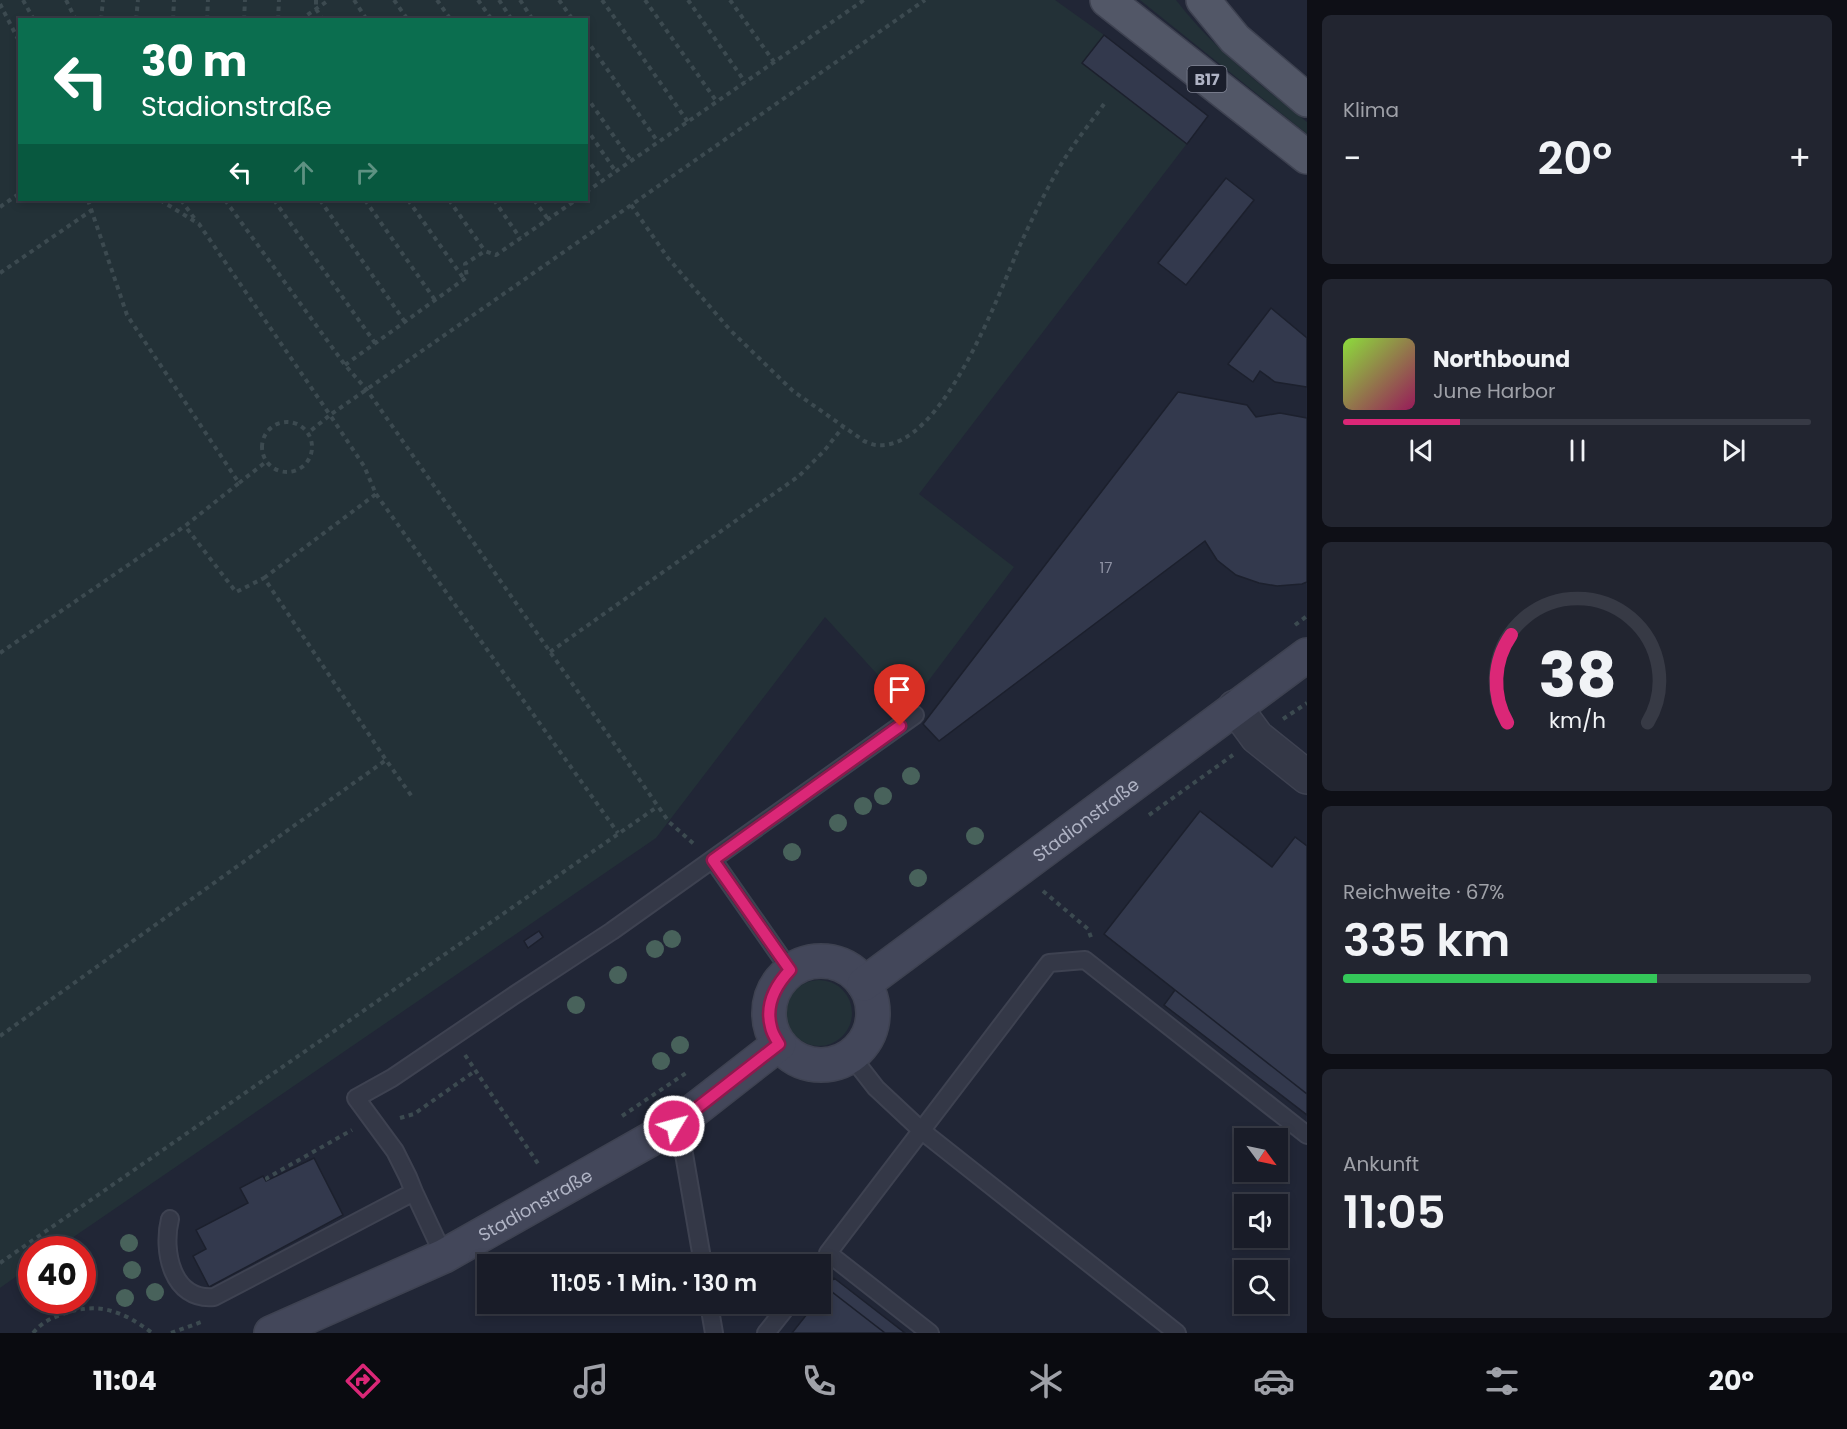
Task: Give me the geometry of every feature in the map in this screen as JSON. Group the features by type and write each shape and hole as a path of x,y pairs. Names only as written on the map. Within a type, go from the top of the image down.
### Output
{"main road":[{"name":"B17","path":"1107,0 1307,157"},
{"name":"B17","path":"1203,0 1235,39 1307,100"}],"street":[{"name":"Stadionstraße","path":"864,984 1307,655"},
{"path":"1234,707 1257,737 1307,777"},
{"path":"831,961 849,969 864,984 872,1000 873,1021 864,1042 851,1056 831,1064 811,1064 791,1056 779,1044 771,1027 769,1005 779,982 790,970 809,962 831,961"},
{"name":"Stadionstraße","path":"271,1333 444,1256 674,1126 779,1044"}],"lane":[{"path":"444,1256 394,1151 356,1098 392,1078 612,931 915,715"},
{"path":"713,860 790,970"},
{"path":"828,1254 1049,963 1084,960 1307,1135"},
{"path":"851,1056 876,1088 922,1131 1177,1333"},
{"path":"674,1126 684,1154 701,1254"},
{"path":"170,1219 167,1232 169,1256 178,1282 192,1294 203,1298 214,1297 414,1192"},
{"path":"831,1264 930,1333"},
{"path":"711,1314 714,1333"},
{"path":"766,1333 781,1314"}],"path":[{"path":"23,0 33,18"},
{"path":"101,18 102,0"},
{"path":"136,18 138,0"},
{"path":"172,18 174,0"},
{"path":"207,18 208,0"},
{"path":"244,18 245,0"},
{"path":"278,18 279,0"},
{"path":"316,0 316,9 322,18"},
{"path":"303,18 329,0"},
{"path":"354,0 367,18"},
{"path":"394,0 407,18"},
{"path":"437,0 450,18"},
{"path":"478,0 491,18"},
{"path":"499,0 511,18"},
{"path":"520,0 532,18"},
{"path":"559,0 572,18"},
{"path":"602,0 688,122"},
{"path":"645,0 717,102"},
{"path":"688,0 745,82"},
{"path":"730,0 774,62"},
{"path":"588,191 864,0"},
{"path":"66,1 75,18"},
{"path":"309,433 921,1"},
{"path":"0,4 18,38"},
{"path":"588,42 658,142"},
{"path":"588,99 631,161"},
{"path":"632,206 668,258 730,330 793,391 864,441 877,445 895,442 912,434 953,386 980,338 1021,244 1060,167 1104,104"},
{"path":"588,131 616,172"},
{"path":"588,160 603,181"},
{"path":"0,207 18,194"},
{"path":"88,201 127,315 239,483"},
{"path":"162,201 201,227"},
{"path":"182,201 364,466 376,494 618,833"},
{"path":"226,201 345,365 367,390 657,806 669,822 713,860"},
{"path":"275,201 375,343"},
{"path":"321,201 405,322"},
{"path":"366,201 435,300"},
{"path":"409,201 464,279"},
{"path":"450,201 485,251 496,255 575,201"},
{"path":"495,201 520,238"},
{"path":"535,201 548,219"},
{"path":"0,273 92,210"},
{"path":"345,365 467,277 465,264 485,251"},
{"path":"288,421 303,426 309,433 312,441 310,458 298,470 281,471 267,462 262,446 267,431 273,426 288,421"},
{"path":"550,652 799,476 824,451 843,427"},
{"path":"0,653 185,526 267,462"},
{"path":"185,526 236,592 264,578 376,494"},
{"path":"264,578 413,798"},
{"path":"0,1036 386,760"},
{"path":"0,1263 657,806"},
{"path":"1043,891 1088,929 1092,938 1084,960"},
{"path":"452,1037 539,1165"},
{"path":"33,1333 43,1322 76,1309 104,1308 134,1320 152,1333"}],"shaded area":[{"path":"0,0 1055,0 1208,116 919,494 1014,567 908,708 825,617 656,838 75,1236 18,1236 18,1275 0,1288"},
{"path":"1140,0 1176,0 1221,50 1307,122 1307,134"},
{"path":"819,980 832,983 842,990 849,1000 852,1013 849,1026 842,1036 832,1043 819,1046 806,1043 796,1036 789,1026 786,1013 789,1000 796,990 806,983"}],"building":[{"path":"1104,35 1208,116 1187,144 1082,63"},
{"path":"1226,178 1254,200 1186,285 1158,263"},
{"path":"1271,308 1307,338 1307,387 1275,382 1260,371 1253,382 1228,364"},
{"path":"1178,392 1247,405 1256,417 1280,413 1307,418 1307,582 1277,586 1236,575 1217,560 1205,541 939,741 923,724"},
{"path":"1200,811 1272,867 1295,837 1307,846 1307,1094 1104,934"},
{"path":"539,931 543,937 528,948 524,941"},
{"path":"1175,990 1307,1094 1307,1115 1164,1005"},
{"path":"314,1158 343,1215 209,1287 193,1256 206,1249 196,1230 248,1203 240,1188 263,1176 266,1181"},
{"path":"834,1278 905,1333 885,1333 831,1291 831,1282"},
{"path":"831,1291 885,1333 792,1333 807,1314 831,1314"}],"route":[{"path":"674,1126 779,1044 771,1027 769,1005 779,982 790,970 713,860 900,726"}]}
